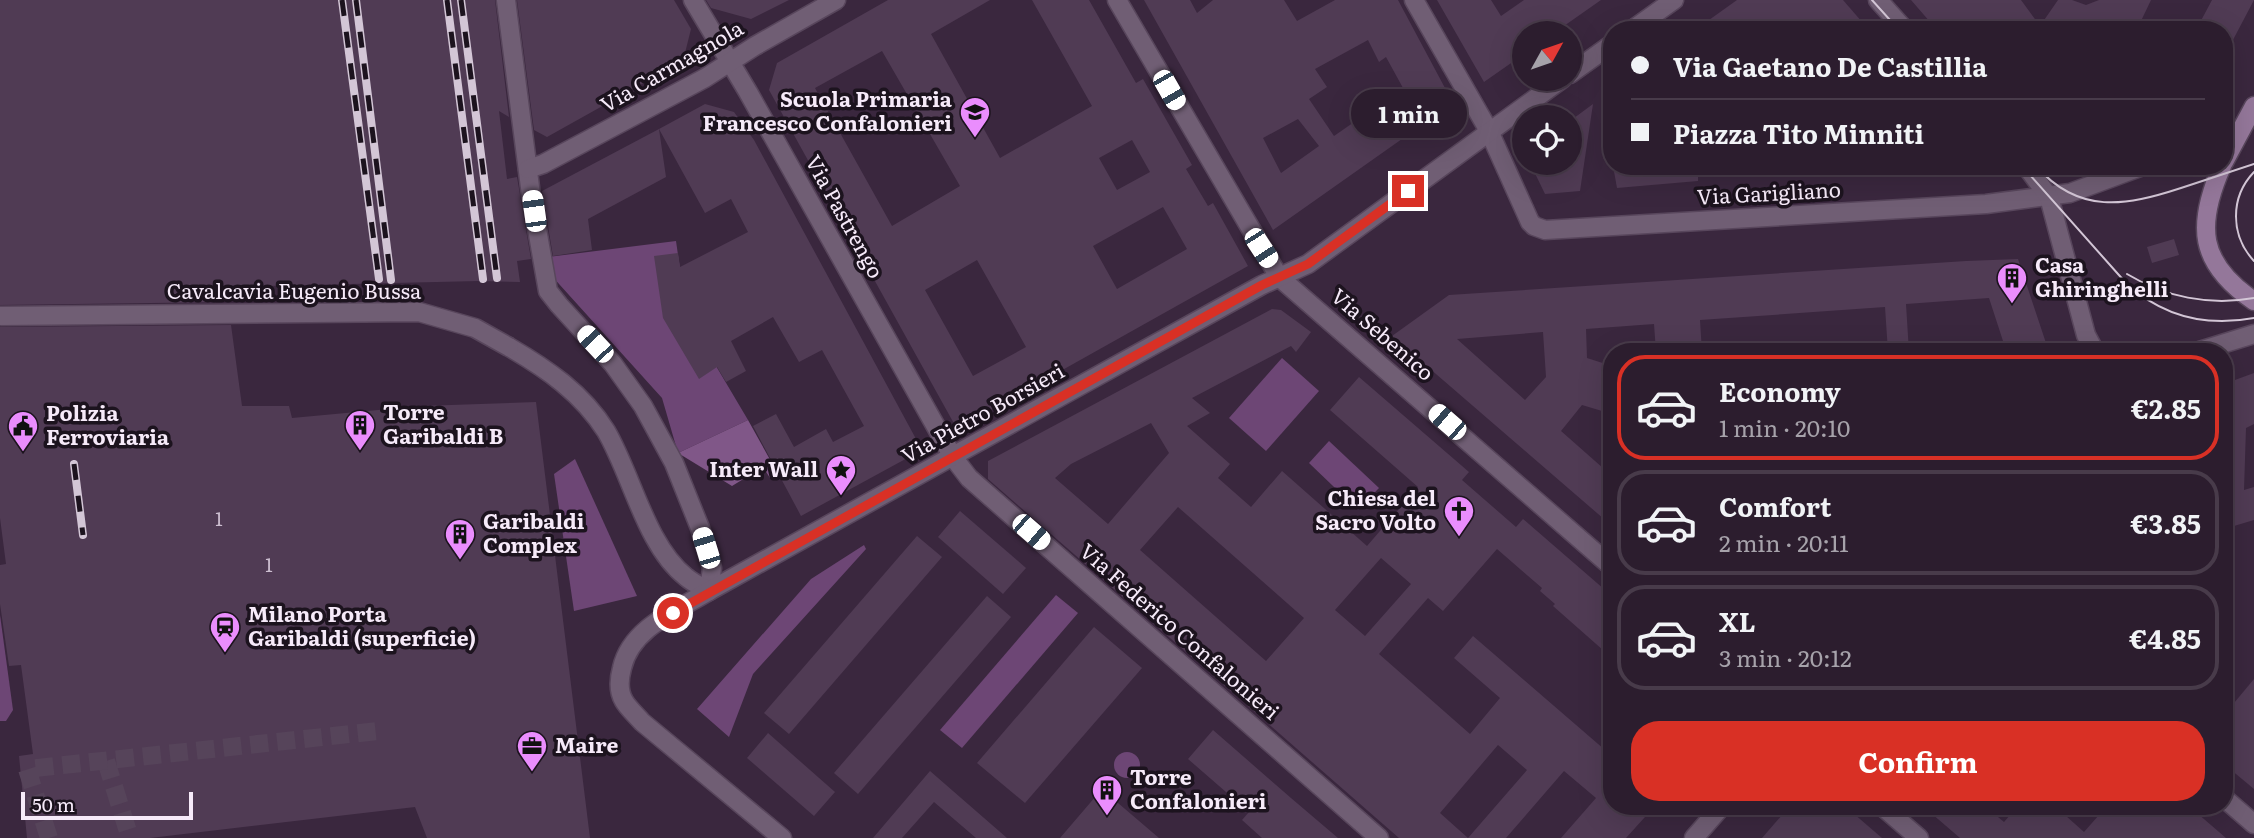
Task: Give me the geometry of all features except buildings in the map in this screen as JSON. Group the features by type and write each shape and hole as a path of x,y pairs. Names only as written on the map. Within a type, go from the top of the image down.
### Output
{"street":[{"path":"506,0 528,169 548,291 613,364 643,406 674,463 712,568 709,592"},
{"name":"Via Pastrengo","path":"693,0 748,92 953,457"},
{"name":"Via Carmagnola","path":"528,169 543,164 705,78 836,0"},
{"name":"Via Sebenico","path":"1117,0 1279,277 1603,559"},
{"path":"1414,0 1489,131 1545,91"},
{"path":"1645,21 1674,0"},
{"path":"1878,0 1897,21"},
{"path":"1582,65 1603,50"},
{"path":"2233,133 2254,106"},
{"name":"Via Pietro Borsieri","path":"782,838 642,722 624,700 620,690 622,669 631,645 644,631 953,457 1279,277 1308,264 1489,131"},
{"name":"Via Garigliano","path":"1489,131 1534,226 1545,230 1986,204 2070,193 2119,175"},
{"path":"2033,175 2049,197 2090,343"},
{"path":"2219,175 2205,219 2209,253 2216,268 2226,279 2254,301"},
{"name":"Cavalcavia Eugenio Bussa","path":"0,316 419,312 475,328 561,380 587,406 605,430 662,549 685,577 709,592"},
{"path":"2225,343 2254,334"},
{"name":"Via Federico Confalonieri","path":"953,457 969,478 1379,838"},
{"path":"2233,806 2254,824"},
{"path":"1694,838 1714,815"},
{"path":"1892,815 1919,838"}],"shaded area":[{"path":"676,241 687,317 748,420 678,453 662,398 550,274 548,257"},
{"path":"1282,358 1319,391 1266,451 1229,418"},
{"path":"748,420 778,474 770,478 763,467 732,486 678,453"},
{"path":"1329,441 1379,488 1358,510 1309,463"},
{"path":"575,459 637,596 574,611 554,474"},
{"path":"864,545 866,549 753,674 729,737 697,709 811,579"},
{"path":"1056,595 1078,613 962,748 940,730"},
{"path":"0,615 13,710 6,721 0,721"},
{"path":"1127,752 1137,755 1140,765 1137,775 1127,778 1117,775 1114,765 1117,755"}],"tunnel":[{"path":"49,838 27,769 378,731"},
{"path":"106,761 130,838"}],"tram line":[{"path":"1872,0 1891,21"},
{"path":"2233,171 2254,164"},
{"path":"2254,172 2240,193 2236,216 2240,240 2254,261"},
{"path":"2030,175 2126,283 2154,304 2202,320 2254,318"},
{"path":"2045,175 2069,193 2104,202 2141,199 2220,175"},
{"path":"2127,274 2157,289 2188,298 2221,301 2254,298"}],"railway":[{"path":"342,0 379,279"},
{"path":"356,0 391,280"},
{"path":"447,0 483,279"},
{"path":"461,0 497,278"},
{"path":"74,464 83,535"}],"place":[{"name":"Scuola Primaria Francesco Confalonieri","path":"975,139"},
{"name":"Casa Ghiringhelli","path":"2012,305"},
{"name":"Torre Garibaldi B","path":"360,452"},
{"name":"Polizia Ferroviaria","path":"23,453"},
{"name":"Inter Wall","path":"841,497"},
{"name":"Chiesa del Sacro Volto","path":"1459,538"},
{"name":"Garibaldi Complex","path":"460,561"},
{"name":"Milano Porta Garibaldi (superficie)","path":"225,654"},
{"name":"Maire","path":"532,773"},
{"name":"Torre Confalonieri","path":"1107,817"}],"route":[{"path":"673,613 1262,285 1308,264 1408,191"}]}
